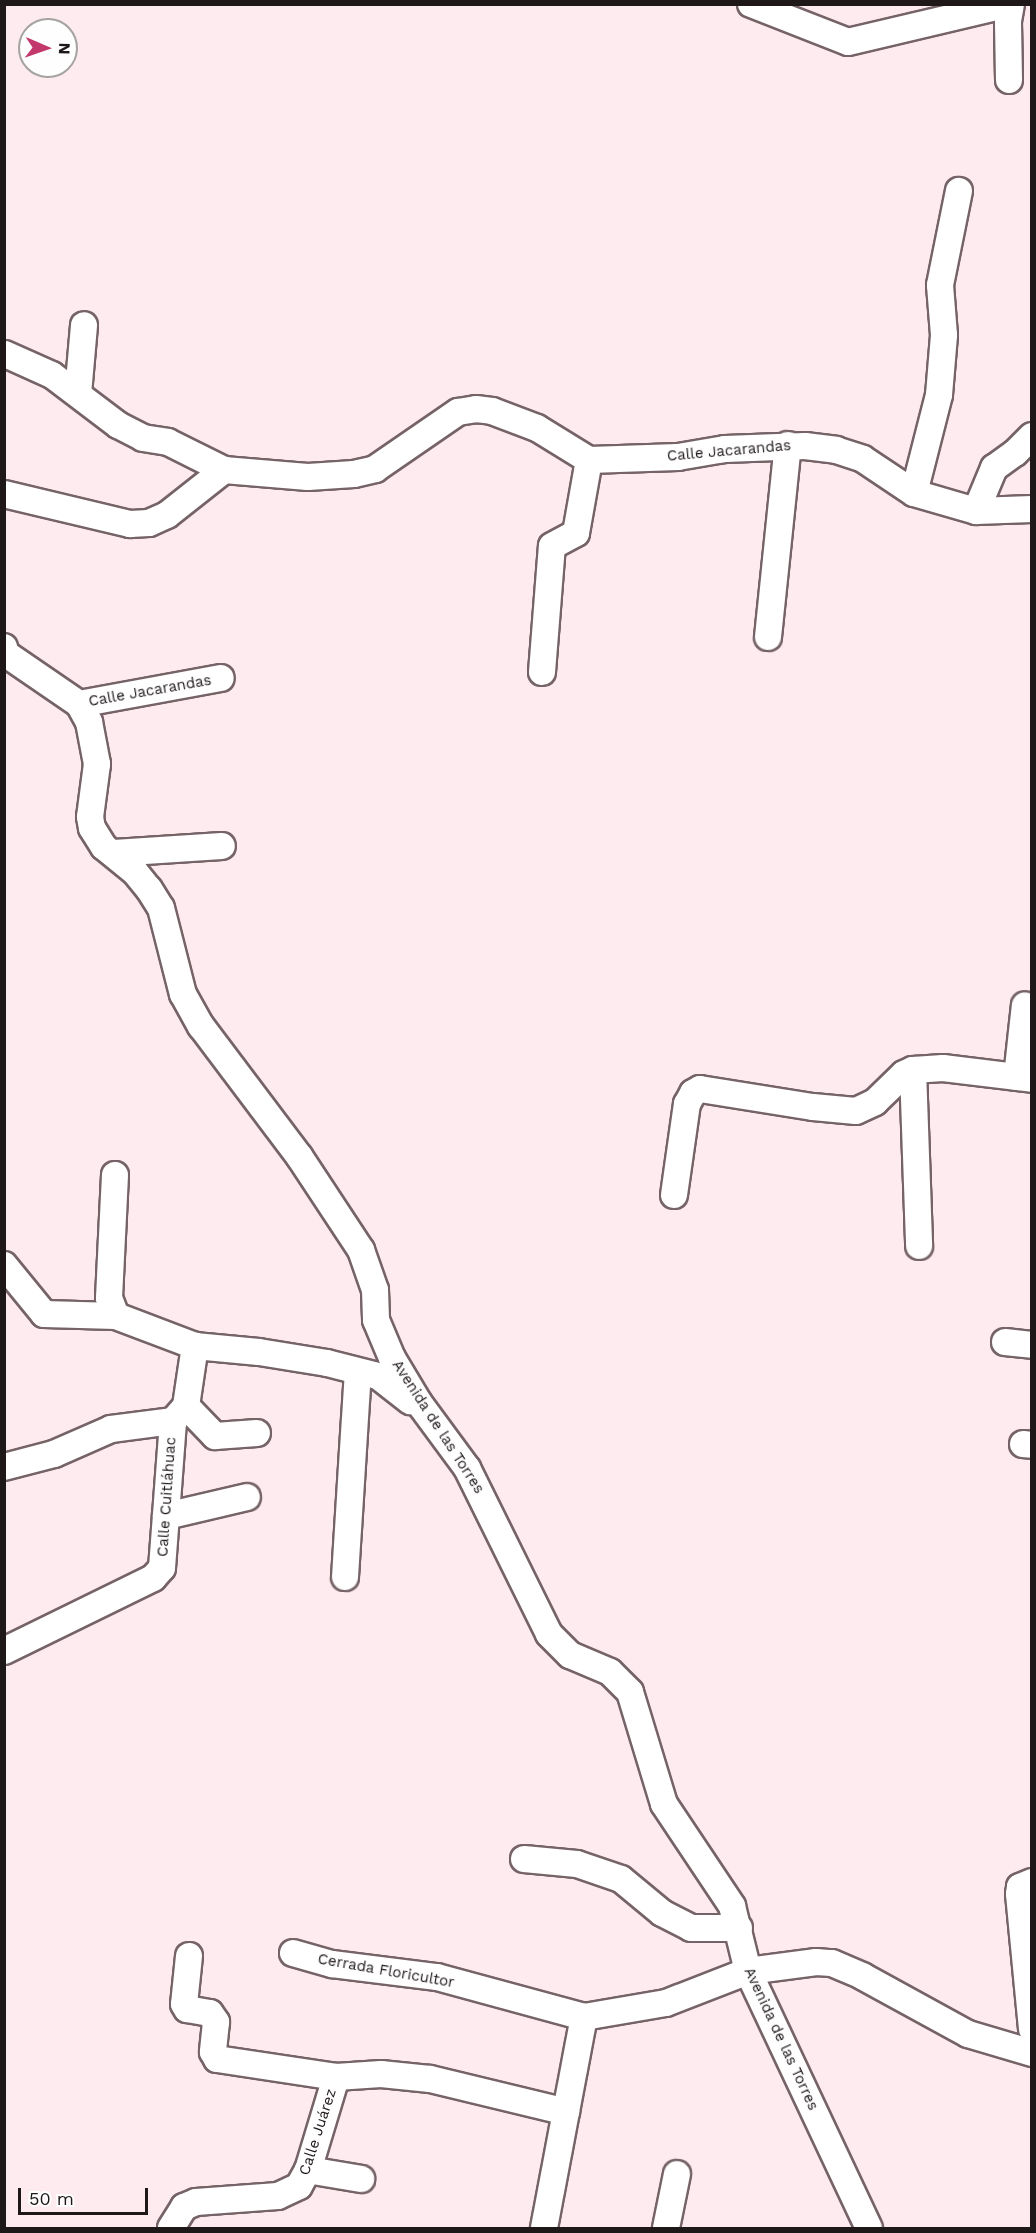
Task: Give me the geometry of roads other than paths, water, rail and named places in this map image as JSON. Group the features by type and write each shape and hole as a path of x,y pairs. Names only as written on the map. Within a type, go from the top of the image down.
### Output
{"street":[{"path":"761,6 848,42 1010,4 1008,21 1010,80"},
{"path":"914,494 939,395 944,335 940,285 958,191"},
{"path":"78,394 84,325"},
{"path":"5,354 52,375 118,424 142,438 168,442 225,470 308,477 354,474 375,469 458,412 476,409 492,411 537,428 589,460 576,533 552,546 542,672"},
{"path":"976,511 994,468 1015,453 1032,436"},
{"path":"768,638 788,445"},
{"name":"Calle Jacarandas","path":"589,460 678,457 724,449 788,445 836,450 863,459 914,494 976,511 1032,509"},
{"path":"4,494 130,524 149,523 166,515 225,470"},
{"path":"5,652 79,705"},
{"name":"Calle Jacarandas","path":"79,705 221,678"},
{"name":"Avenida de las Torres","path":"79,705 89,722 97,765 90,817 92,828 104,847 135,872 161,908 183,994 201,1026 299,1156 361,1250 372,1279 376,1320 381,1335 420,1403 467,1467 549,1634 570,1655 610,1671 630,1692 664,1804 732,1906 748,1971 869,2229"},
{"path":"114,853 222,846"},
{"path":"674,1195 687,1104 693,1093 700,1089 813,1107 856,1111 875,1102 904,1074 913,1070 943,1068 1024,1078 1025,1005"},
{"path":"913,1070 919,1246"},
{"path":"115,1175 109,1298 117,1316"},
{"path":"4,1265 44,1314 117,1316 195,1346 259,1352 327,1363 378,1376 409,1400 420,1403"},
{"path":"1005,1342 1032,1345"},
{"name":"Calle Cuitláhuac","path":"4,1651 153,1578 162,1568 166,1515 180,1414 195,1346"},
{"path":"345,1577 358,1372"},
{"path":"4,1467 54,1454 111,1429 180,1414 215,1436 257,1433"},
{"path":"166,1515 247,1497"},
{"path":"524,1859 577,1864 621,1879 662,1913 691,1928 739,1928"},
{"path":"1032,1882 1020,1887 1019,1894 1032,2029"},
{"name":"Cerrada Floricultor","path":"293,1953 332,1964 437,1977 584,2017"},
{"path":"189,1956 184,2004 187,2009 210,2013 216,2022 213,2052 217,2059 336,2077 381,2074 430,2079 566,2112"},
{"path":"544,2229 584,2017 666,2003 748,1971 816,1962 832,1963 862,1976 968,2034 1032,2053"},
{"name":"Calle Juárez","path":"171,2229 184,2207 196,2202 278,2196 299,2186 308,2170 336,2077"},
{"path":"308,2170 361,2179"},
{"path":"666,2229 677,2174"}]}
